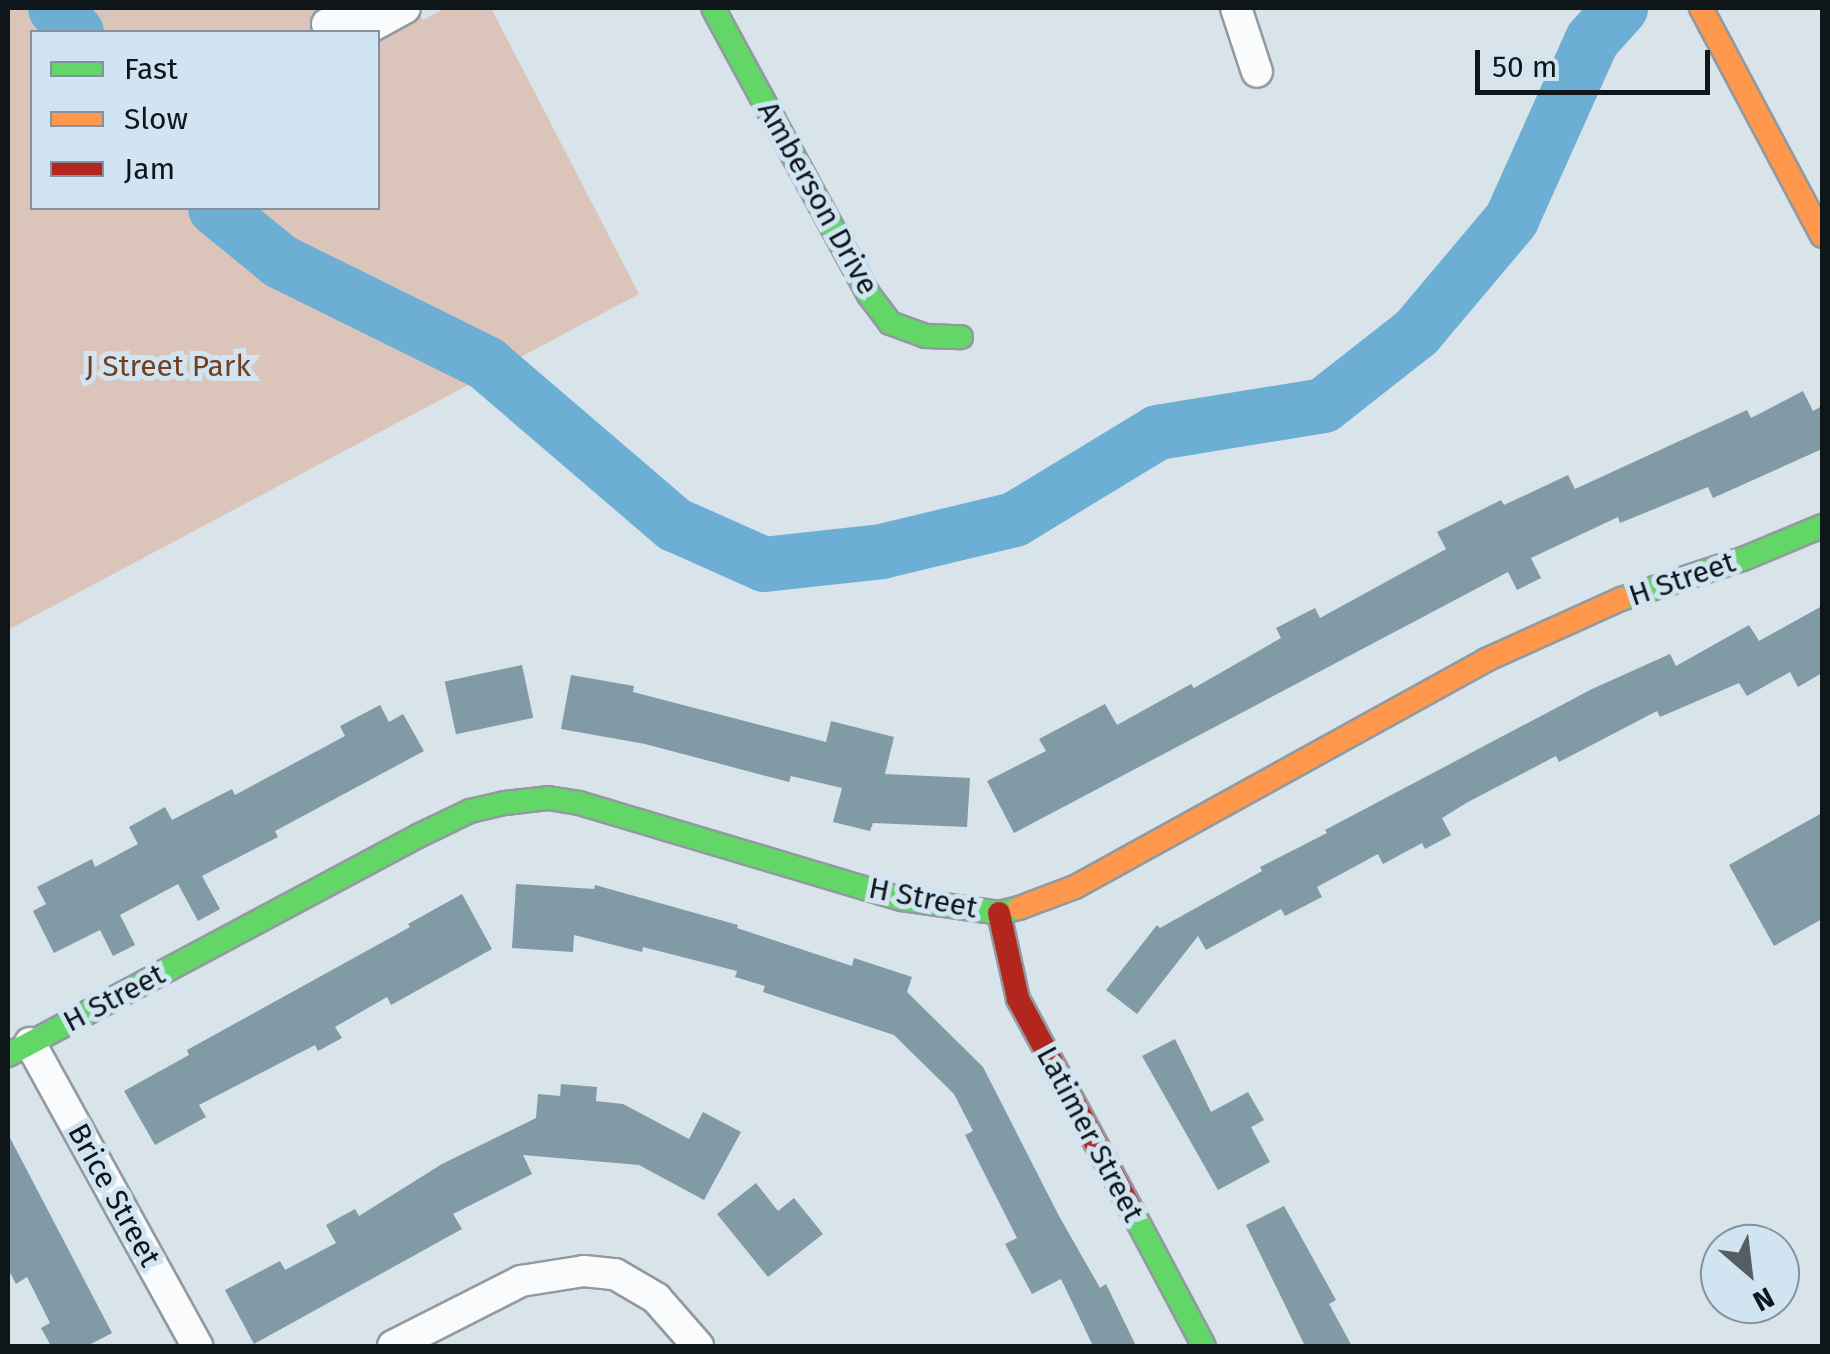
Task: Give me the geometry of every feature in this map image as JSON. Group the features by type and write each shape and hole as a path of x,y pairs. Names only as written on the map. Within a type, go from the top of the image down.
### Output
{"street":[{"path":"327,24 358,8"},
{"path":"365,30 405,8"},
{"name":"Amberson Drive","path":"714,8 869,295 890,323 925,336 961,337"},
{"path":"1236,8 1257,72"},
{"path":"1701,8 1822,236"},
{"name":"H Street","path":"19,1049 418,836 470,812 504,802 548,798 579,803 902,899 998,912 1075,887 1486,660 1610,602 1743,558 1822,526"},
{"name":"Latimer Street","path":"998,912 1018,999 1204,1346"},
{"name":"Brice Street","path":"19,1049 197,1346"},
{"path":"394,1346 521,1281 584,1271 614,1274 656,1298 698,1346"}],"green space":[{"name":"J Street Park","path":"8,8 414,8 423,20 445,8 491,8 639,294 8,630"}],"building":[{"path":"1803,391 1813,411 1822,406 1822,449 1713,498 1708,487 1620,523 1618,517 1531,558 1541,578 1517,590 1508,572 1014,833 987,781 1046,751 1039,739 1105,704 1117,725 1191,684 1194,688 1281,638 1276,628 1315,608 1320,618 1446,549 1437,532 1501,500 1504,505 1568,475 1575,489 1747,410 1751,418"},
{"path":"1822,606 1822,673 1798,687 1790,672 1747,696 1739,683 1660,717 1657,711 1559,762 1556,756 1468,802 1442,818 1451,835 1425,849 1422,843 1383,864 1378,854 1317,887 1322,897 1285,916 1281,909 1206,950 1198,936 1137,1014 1106,990 1157,925 1160,928 1262,871 1260,867 1327,833 1325,830 1592,689 1670,654 1676,666 1749,625 1759,641"},
{"path":"522,665 533,718 456,734 445,681"},
{"path":"571,675 634,686 633,692 826,742 831,721 894,737 885,774 970,778 967,827 873,823 870,831 833,822 842,788 791,776 789,782 645,744 561,729"},
{"path":"380,705 389,722 403,714 424,751 275,831 278,837 202,876 220,909 198,921 178,884 120,915 135,945 113,956 100,930 54,953 33,911 46,904 37,887 92,859 95,867 138,844 129,827 165,807 172,820 232,789 235,795 345,736 340,726"},
{"path":"1822,813 1822,919 1774,946 1729,865"},
{"path":"516,884 594,889 595,885 738,925 737,928 852,966 854,958 912,977 907,992 983,1067 1059,1216 1100,1288 1106,1284 1136,1346 1093,1346 1061,1279 1032,1294 1005,1244 1017,1238 965,1135 973,1131 954,1094 894,1035 763,992 765,986 735,977 737,971 643,947 642,952 574,935 573,952 512,948"},
{"path":"462,894 492,949 391,1005 387,997 335,1027 342,1038 318,1051 315,1045 199,1105 206,1117 155,1145 124,1091 189,1055 187,1050 410,927 408,924"},
{"path":"1175,1039 1211,1112 1248,1092 1264,1120 1251,1127 1270,1162 1218,1190 1142,1056"},
{"path":"561,1084 597,1087 596,1101 623,1104 689,1139 703,1112 741,1132 704,1200 639,1165 523,1155 532,1174 453,1214 462,1229 254,1344 225,1290 280,1261 285,1270 336,1243 326,1225 355,1209 359,1216 442,1164 536,1118 538,1094 560,1096"},
{"path":"8,1134 112,1333 87,1346 51,1346 41,1328 50,1323 27,1277 16,1284 8,1269"},
{"path":"756,1183 778,1211 794,1198 823,1234 768,1277 717,1214"},
{"path":"1284,1206 1336,1300 1329,1304 1352,1346 1305,1346 1246,1225"}],"waterway":[{"path":"55,8 74,30"},
{"path":"217,210 280,261 486,363 674,524 764,564 881,551 1014,519 1157,432 1323,405 1416,332 1511,219 1592,39 1620,8"}],"traffic: fast":[{"path":"713,8 869,295 890,323 925,336 961,337"},
{"path":"1621,599 1743,559 1822,526"},
{"path":"8,1055 418,836 470,811 505,803 548,798 579,803 902,899 999,913 1019,908"},
{"path":"1130,1207 1204,1346"}],"traffic: slow":[{"path":"1701,8 1822,236"},
{"path":"1019,908 1075,887 1486,660 1621,599"}],"traffic: jam":[{"path":"999,913 1018,999 1130,1207"}]}
